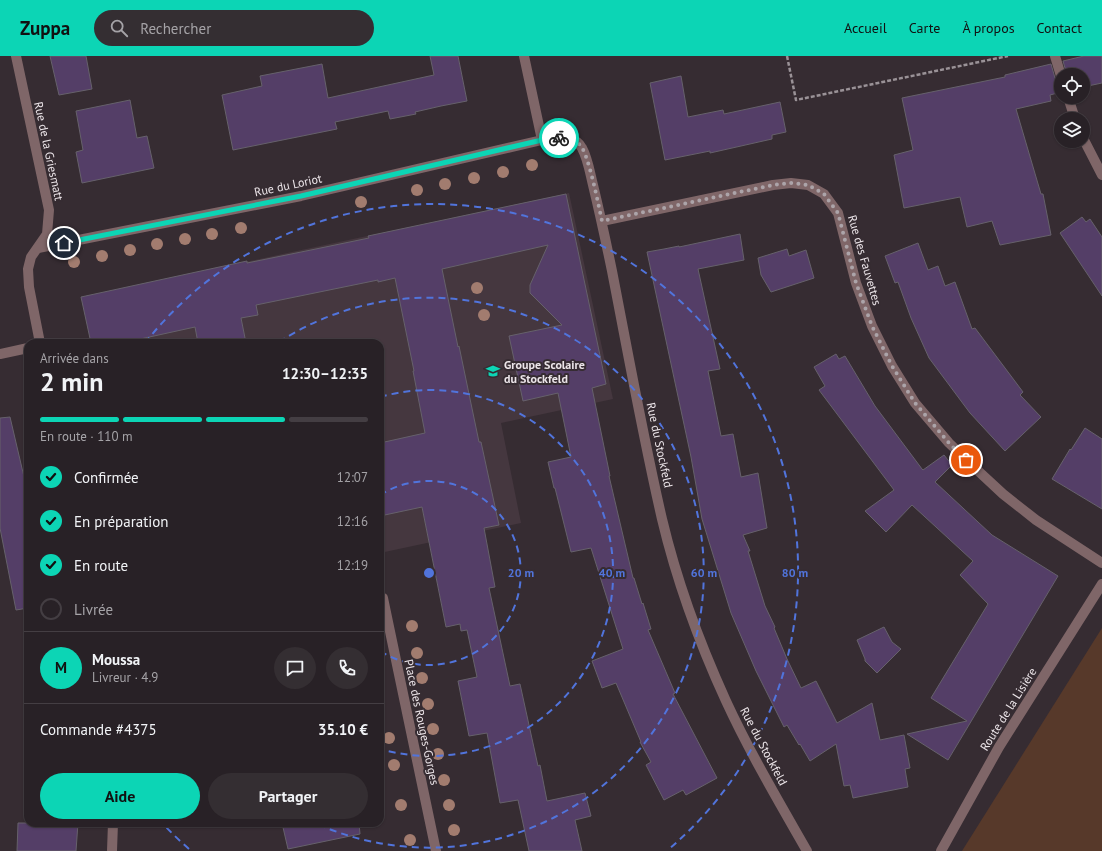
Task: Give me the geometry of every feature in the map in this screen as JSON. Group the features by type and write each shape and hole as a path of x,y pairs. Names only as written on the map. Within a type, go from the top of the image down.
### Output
{"street":[{"name":"Rue de la Griesmatt","path":"16,56 49,210 47,234 31,257 28,269 29,287 39,339"},
{"path":"524,56 542,140"},
{"path":"1055,56 1059,68"},
{"name":"Rue du Stockfeld","path":"542,140 558,138 570,139 581,144 586,156 602,221 662,519 685,601 726,702 757,763 807,851"},
{"name":"Rue du Loriot","path":"38,248 301,196 542,140"},
{"path":"1088,148 1102,175"},
{"name":"Rue des Fauvettes","path":"602,221 773,185 791,183 808,185 824,194 838,213 856,283 872,326 892,366 915,403 949,443 1003,494 1036,520 1102,563"},
{"path":"0,354 24,349"},
{"name":"Route de la Lisière","path":"941,851 999,747 1102,584"},
{"name":"Place des Rouges-Gorges","path":"384,603 436,851"},
{"path":"112,851 113,827"}],"path":[{"path":"786,56 796,100 1008,56"}],"shaded area":[{"name":"Groupe Scolaire du Stockfeld","path":"569,193 613,399 501,423 521,523 384,552 384,339 90,339 81,297"},
{"path":"1102,628 1102,851 962,851"}],"building":[{"path":"50,56 86,56 92,89 59,95"},
{"path":"430,56 458,56 467,101 390,119 388,111 335,122 337,129 233,150 222,95 262,86 260,76 322,64 328,98 434,75"},
{"path":"1084,56 1102,56 1102,83 1090,86 1090,68 1065,68 1063,61"},
{"path":"1051,64 1054,74 1054,94 1050,95 1051,101 1016,109 1041,194 1043,194 1051,235 1000,245 992,221 967,227 960,197 904,208 894,155 913,150 902,98 1005,77 1005,75"},
{"path":"681,76 688,117 723,110 724,114 780,102 786,132 772,135 772,139 710,153 710,151 665,160 650,83"},
{"path":"130,100 137,138 147,136 154,168 82,183 76,152 83,150 76,111"},
{"path":"566,194 606,384 592,388 609,476 633,578 651,629 648,630 675,693 673,694 717,778 686,795 683,790 664,800 646,765 651,762 640,742 616,683 602,688 592,661 623,649 591,548 571,552 554,488 548,462 571,457 558,393 523,401 509,336 562,325 530,293 530,285 548,245 442,269 479,442 481,442 499,525 484,528 495,587 489,588 510,686 520,684 538,766 540,765 547,801 585,793 591,816 575,820 582,851 529,851 518,800 500,803 487,733 469,736 458,681 477,677 467,630 461,631 460,624 446,627 422,507 384,515 384,442 425,433 395,278 378,282 378,280 256,305 258,315 241,318 245,339 197,339 195,327 140,339 90,339 81,297 247,261 247,263 369,238 368,236"},
{"path":"1082,217 1086,222 1090,219 1102,237 1102,296 1060,233"},
{"path":"740,234 744,260 698,269 720,369 708,371 721,436 733,434 741,477 758,473 767,528 743,535 750,551 748,551 765,606 801,688 816,681 837,723 872,703 880,740 904,735 910,768 905,769 908,787 853,798 850,785 844,786 836,744 810,761 787,725 784,727 756,671 731,613 702,519 691,457 647,252"},
{"path":"918,243 928,270 938,266 945,286 955,282 972,329 975,328 1023,392 1020,395 1041,417 1005,451 970,413 929,358 911,318 898,282 895,283 885,256"},
{"path":"787,249 789,256 806,250 814,278 771,292 761,275 758,258"},
{"path":"836,354 839,359 845,356 875,406 923,470 944,455 952,465 935,482 992,535 1058,576 948,760 907,734 967,721 931,698 988,604 960,575 973,561 912,505 886,532 865,511 894,490 819,390 825,386 814,367"},
{"path":"10,417 24,477 24,609 16,610 0,528 0,418"},
{"path":"1085,428 1102,439 1102,509 1052,479"},
{"path":"884,627 892,642 901,649 877,673 865,661 857,640"},
{"path":"18,823 24,823 24,827 78,827 76,851 17,851"},
{"path":"283,827 359,827 360,834 288,849"}],"way so far":[{"path":"559,138 570,139 581,144 586,156 602,221 773,185 791,183 808,185 824,194 838,213 856,283 872,326 892,366 915,403 949,443 966,460"}],"place":[{"name":"Groupe Scolaire du Stockfeld","path":"493,371"}],"route":[{"path":"64,243 301,196 542,140 559,138"}]}
